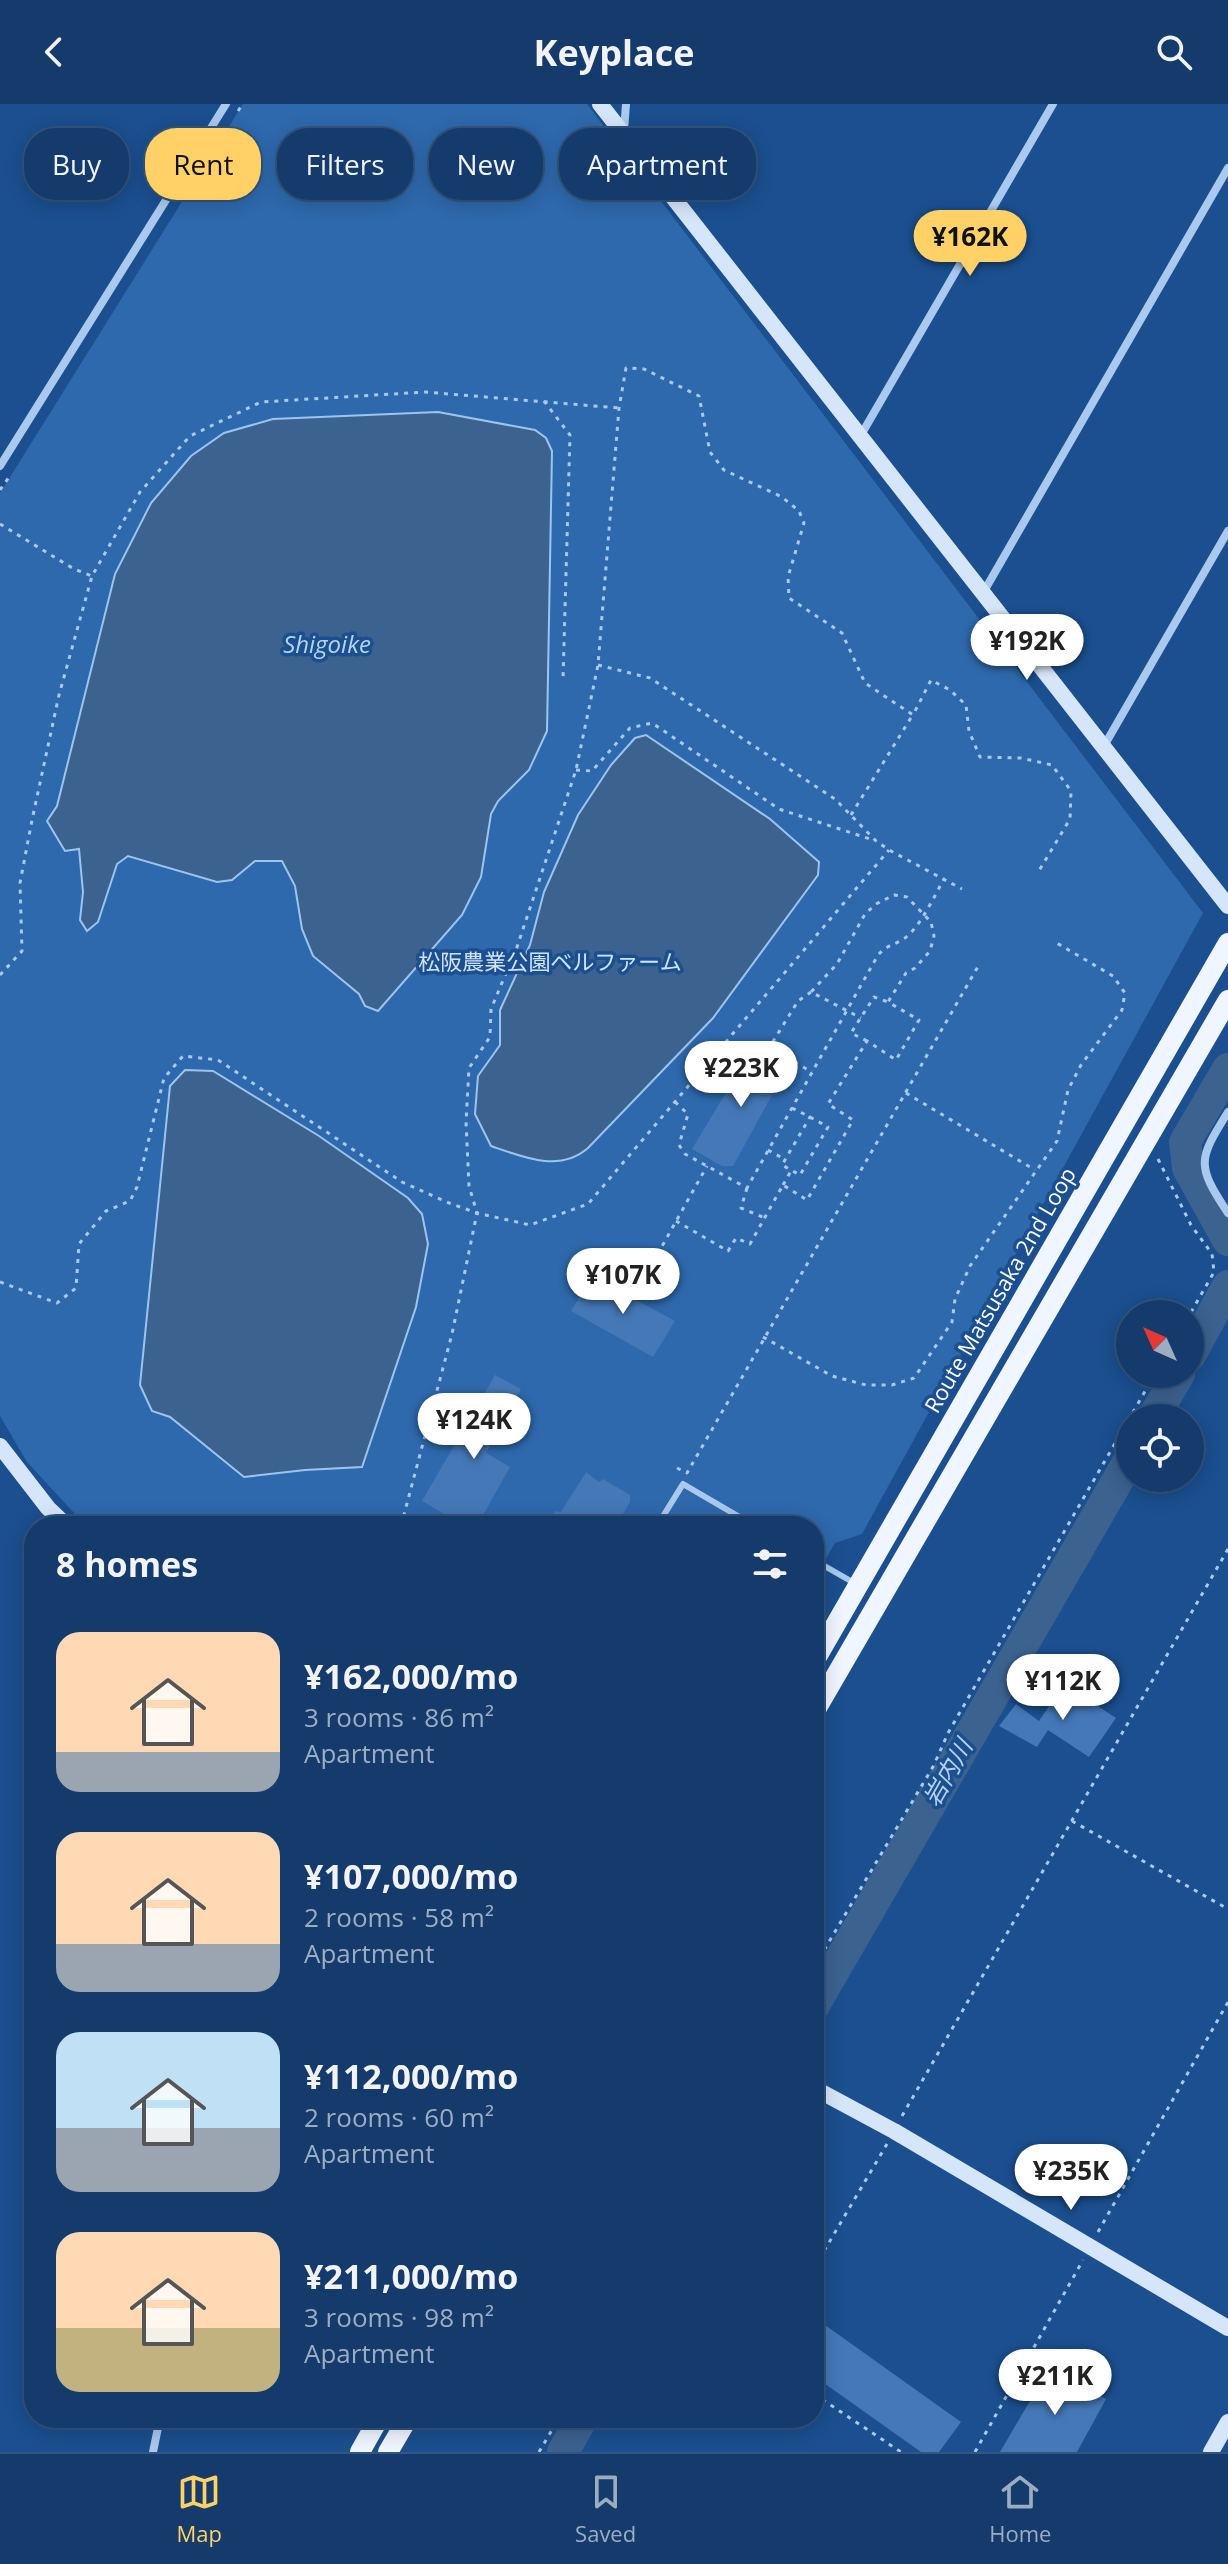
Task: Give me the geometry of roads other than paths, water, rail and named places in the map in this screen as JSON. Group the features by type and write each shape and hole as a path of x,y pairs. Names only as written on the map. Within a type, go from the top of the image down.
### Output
{"main road":[{"name":"Route Matsusaka 2nd Loop","path":"824,1644 1228,943"},
{"path":"824,1696 1228,1000"},
{"path":"360,2452 373,2428"},
{"path":"388,2452 402,2428"}],"street":[{"path":"0,466 226,104"},
{"path":"600,104 618,128"},
{"path":"624,128 626,104"},
{"path":"860,436 1053,104"},
{"path":"983,593 1228,168"},
{"path":"674,200 1228,906"},
{"path":"1104,746 1228,531"},
{"path":"1228,1112 1207,1146 1203,1171 1228,1213"},
{"path":"1,1450 56,1516"},
{"path":"824,2093 894,2131 1228,2328"},
{"path":"1211,2452 1228,2422"},
{"path":"153,2452 158,2428"}],"lane":[{"path":"663,1516 683,1484 738,1516"},
{"path":"824,1566 857,1585"}],"water":[{"name":"Shigoike","path":"438,412 535,430 546,438 552,451 547,731 529,770 498,801 491,814 481,877 462,915 378,1011 365,1006 359,994 313,956 302,929 295,886 282,861 255,861 232,880 217,882 128,856 117,864 98,922 87,931 80,920 83,892 79,849 65,851 47,821 57,806 115,574 151,503 191,456 224,433 273,419"},
{"path":"646,735 770,819 819,862 818,875 713,1018 588,1148 577,1156 553,1161 491,1146 475,1114 478,1076 500,1045 500,1010 530,945 544,892 578,815 611,765 635,738"},
{"path":"185,1070 213,1071 319,1136 408,1198 422,1214 428,1244 416,1307 362,1467 244,1477 170,1417 152,1411 140,1385 170,1086"}],"waterway":[{"name":"岩内川","path":"1228,1069 1185,1142 1188,1168 1228,1240"},
{"name":"岩内川","path":"1204,1330 1228,1286"},
{"name":"岩内川","path":"1161,1404 1171,1388"},
{"name":"岩内川","path":"824,1988 1116,1483"},
{"name":"岩内川","path":"563,2452 576,2428"}],"park label":[{"name":"松阪農業公園ベルファーム","path":"550,962"}]}
